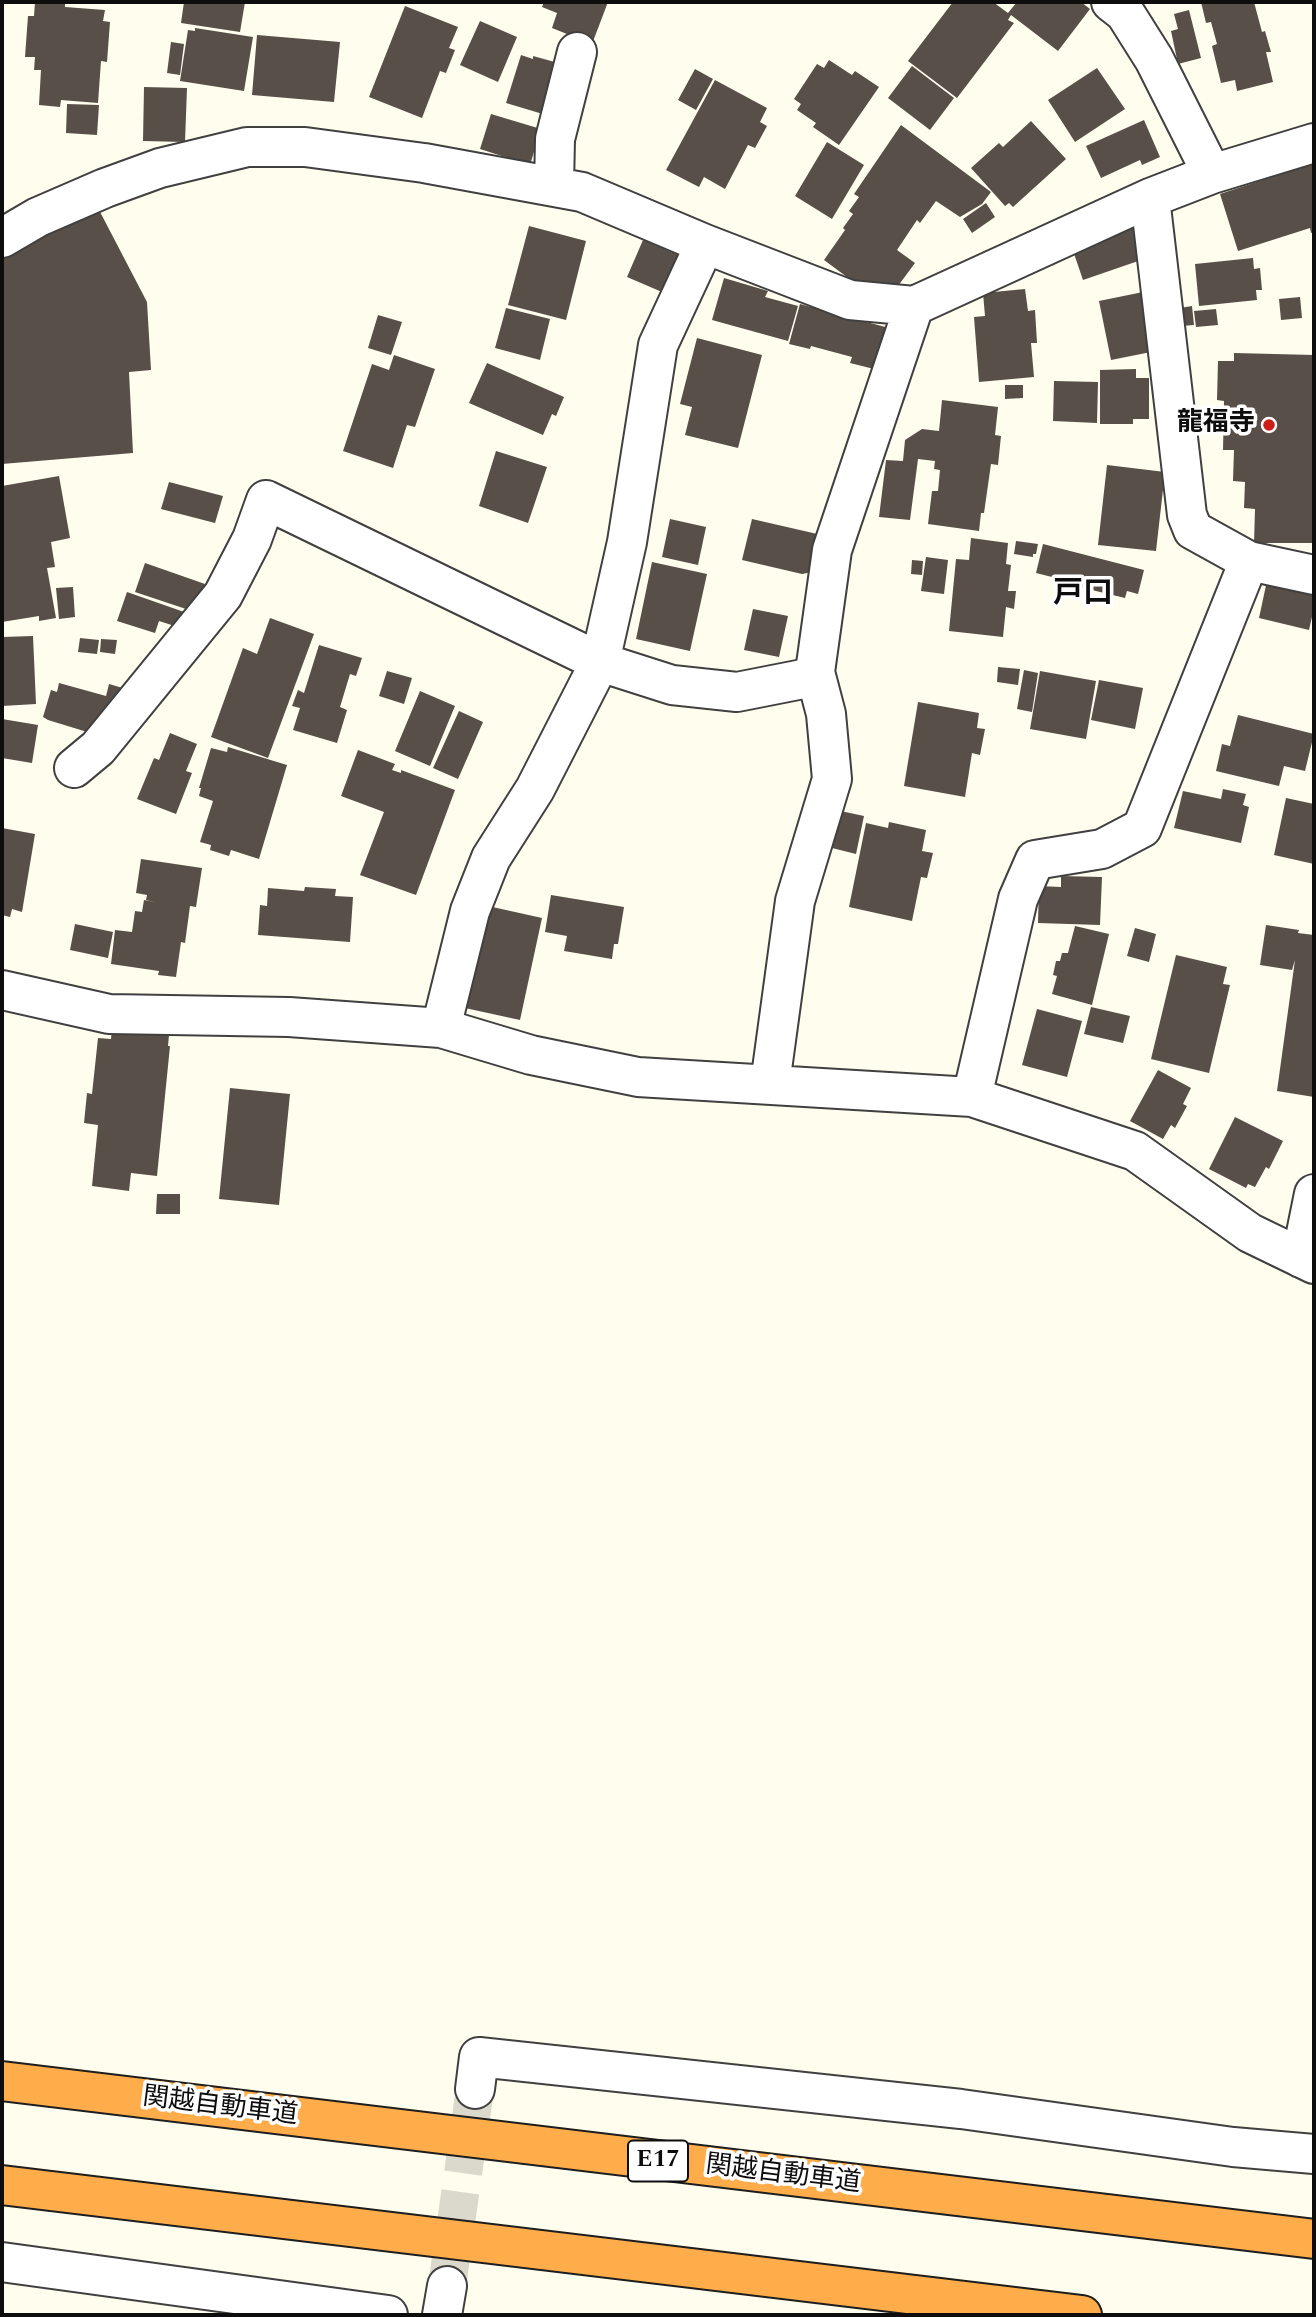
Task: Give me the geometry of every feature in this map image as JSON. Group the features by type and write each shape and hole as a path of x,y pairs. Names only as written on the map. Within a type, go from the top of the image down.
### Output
{"highway":[{"name":"関越自動車道","path":"2,2081 1314,2239"},
{"path":"2,2185 1082,2315"}],"street":[{"path":"1111,2 1125,13 1154,59 1212,174"},
{"path":"554,186 555,139 577,51"},
{"path":"2,238 38,218 160,168 247,147 305,146 424,163 582,192 705,244 850,300 914,306 1150,198 1212,174 1314,143"},
{"path":"1150,198 1187,515 1193,530 1249,561 1314,575"},
{"path":"441,1028 470,911 491,858 535,789 600,663 627,542 658,345 705,244"},
{"path":"770,1084 795,901 832,779 826,713 815,672 832,550 914,306"},
{"path":"74,768 98,748 223,595 252,539 266,500 600,663 673,685 737,692 803,679 815,672"},
{"path":"972,1097 1018,899 1035,860 1102,849 1142,828 1249,561"},
{"path":"2,990 109,1014 289,1017 441,1028 531,1055 638,1077 972,1097 1135,1151 1250,1233 1308,1261 1314,1194"},
{"path":"475,2089 480,2057 961,2109 1233,2147 1314,2154"},
{"path":"14,2264 388,2315"}],"building":[{"path":"35,2 65,2 65,7 105,10 103,21 110,22 107,62 101,61 98,103 61,100 60,107 39,105 41,70 34,70 35,57 25,57 28,16 34,16"},
{"path":"184,2 245,2 240,32 181,23"},
{"path":"544,2 608,2 592,44 552,28 557,13 542,7"},
{"path":"953,2 993,2 1008,13 1017,2 1081,2 1090,9 1058,51 1011,15 1008,20 1014,23 957,98 908,61"},
{"path":"1201,2 1254,2 1271,52 1266,52 1273,82 1237,91 1235,80 1221,83 1212,46 1217,44 1211,22 1206,23"},
{"path":"405,6 458,27 449,48 455,50 446,73 440,71 422,118 369,97"},
{"path":"1189,10 1201,58 1178,64 1171,31 1178,29 1174,14"},
{"path":"480,21 517,37 498,82 460,65"},
{"path":"195,28 253,37 244,91 180,81 188,30 195,31"},
{"path":"257,35 340,42 334,102 252,95"},
{"path":"171,42 184,44 180,75 167,73"},
{"path":"521,55 562,64 546,115 506,103"},
{"path":"829,60 852,75 855,71 879,87 839,145 813,127 816,123 797,110 801,104 794,99 817,64 824,68"},
{"path":"912,66 954,98 930,130 888,98"},
{"path":"1097,68 1125,109 1075,142 1048,100"},
{"path":"695,69 713,79 696,110 678,100"},
{"path":"715,80 767,108 760,122 767,126 755,148 748,145 725,189 704,177 699,187 666,170"},
{"path":"144,87 187,88 185,142 143,141"},
{"path":"67,104 99,105 97,135 66,133"},
{"path":"491,114 541,129 530,165 480,149"},
{"path":"1144,120 1160,157 1142,165 1140,160 1101,178 1086,146"},
{"path":"1031,121 1066,159 1013,207 1009,203 1005,206 971,168 999,143 1003,147"},
{"path":"901,125 991,192 982,204 960,217 936,201 920,223 917,220 897,250 915,263 898,286 851,280 824,260 853,214 849,211 859,197 854,194"},
{"path":"827,142 864,165 832,219 795,196"},
{"path":"1314,163 1314,232 1311,233 1310,228 1238,251 1220,194"},
{"path":"986,203 995,217 972,233 963,219"},
{"path":"98,208 147,302 151,370 129,372 133,453 2,464 2,258"},
{"path":"1132,224 1144,259 1083,280 1071,245"},
{"path":"529,226 586,241 566,320 508,305"},
{"path":"643,240 678,255 662,292 627,277"},
{"path":"1253,258 1254,269 1260,268 1262,290 1256,290 1257,300 1199,306 1195,264"},
{"path":"724,278 768,291 765,297 798,306 788,341 712,320"},
{"path":"1025,289 1028,311 1035,310 1037,343 1031,343 1034,377 979,382 974,317 985,316 983,293"},
{"path":"1143,292 1156,351 1111,360 1099,301"},
{"path":"1300,297 1302,318 1281,320 1279,299"},
{"path":"800,304 889,328 878,370 850,363 852,357 811,346 810,349 789,344"},
{"path":"1192,306 1194,325 1182,326 1180,308"},
{"path":"506,308 550,319 540,360 495,348"},
{"path":"1216,309 1218,325 1196,327 1194,311"},
{"path":"378,315 402,322 391,355 368,348"},
{"path":"697,338 762,355 738,448 685,435 692,407 680,404"},
{"name":"龍福寺","path":"1234,353 1314,355 1314,543 1254,543 1255,509 1244,508 1245,482 1233,481 1234,450 1223,450 1224,401 1217,400 1218,361 1234,361"},
{"path":"394,355 435,369 415,427 407,425 393,468 343,451 372,364 389,370"},
{"path":"487,363 564,397 556,416 552,414 543,435 469,403"},
{"path":"1136,369 1136,378 1149,378 1149,419 1133,419 1133,424 1100,424 1100,370"},
{"path":"1054,381 1098,382 1097,423 1053,421"},
{"path":"1005,385 1023,385 1023,398 1005,399"},
{"path":"942,400 998,407 995,435 1001,436 998,465 991,464 979,531 928,524 932,491 938,491 940,470 934,469 935,461 918,459 910,520 879,517 886,460 903,461 905,440 922,429 939,431"},
{"path":"496,451 547,467 528,523 479,506"},
{"path":"1107,465 1165,472 1156,551 1098,545"},
{"path":"59,476 70,538 51,542 55,567 47,568 56,618 39,621 39,616 2,622 2,486"},
{"path":"169,482 223,496 215,523 161,509"},
{"path":"670,519 706,527 698,565 662,557"},
{"path":"752,519 826,536 818,571 802,574 742,560"},
{"path":"971,538 1008,543 1006,564 1011,565 1008,591 1016,591 1014,609 1006,607 1003,637 949,631 956,559 969,560"},
{"path":"1016,541 1038,544 1036,554 1033,554 1033,557 1014,554"},
{"path":"1043,544 1144,570 1138,594 1127,591 1125,598 1067,584 1068,581 1036,573"},
{"path":"926,557 948,560 944,594 921,591"},
{"path":"912,560 923,561 922,575 911,574"},
{"path":"652,562 707,574 690,651 636,639"},
{"path":"145,563 205,584 195,612 135,592"},
{"path":"1268,576 1314,587 1314,608 1309,630 1259,618"},
{"path":"73,587 75,617 59,619 56,588"},
{"path":"127,592 187,613 181,628 159,621 155,633 117,621"},
{"path":"753,609 788,616 779,657 744,650"},
{"path":"270,618 314,634 268,758 211,737 243,648 257,654"},
{"path":"33,636 36,704 2,706 2,637"},
{"path":"80,638 99,640 97,654 78,652"},
{"path":"101,639 117,640 115,654 100,652"},
{"path":"319,645 362,658 356,676 350,674 340,707 347,710 337,743 293,730 300,708 292,706 298,690 304,693"},
{"path":"998,667 1020,669 1018,685 997,682"},
{"path":"1024,670 1038,673 1032,712 1017,709"},
{"path":"387,671 412,678 404,704 379,696"},
{"path":"1040,671 1096,681 1086,739 1030,729"},
{"path":"1099,680 1143,688 1135,729 1091,720"},
{"path":"59,683 106,696 109,684 133,691 97,735 43,717 51,690 57,692"},
{"path":"420,691 455,706 430,766 395,751"},
{"path":"918,702 979,713 977,728 985,729 980,755 972,753 965,797 904,786"},
{"path":"459,711 483,722 458,779 433,768"},
{"path":"1238,715 1314,734 1305,771 1284,766 1279,786 1216,771 1222,744 1230,746"},
{"path":"2,719 38,725 32,763 2,758"},
{"path":"170,733 197,744 186,771 192,773 176,814 137,799 154,758 159,760"},
{"path":"228,747 287,765 259,859 231,850 229,856 210,850 211,845 200,842 213,801 199,796 199,788 211,748 227,752"},
{"path":"358,750 395,764 392,770 401,773 401,770 455,790 416,895 360,875 384,812 341,796"},
{"path":"1223,789 1246,794 1243,805 1249,807 1241,843 1174,828 1183,791 1221,799"},
{"path":"1286,798 1314,804 1314,864 1274,855"},
{"path":"836,810 864,816 856,854 828,847"},
{"path":"889,822 926,830 922,851 933,853 927,878 921,877 912,921 849,907 866,823 888,828"},
{"path":"2,828 35,834 22,912 12,909 10,917 2,915"},
{"path":"141,859 202,868 196,907 190,906 185,943 181,942 176,977 158,975 159,971 111,964 115,930 132,932 135,911 142,912 144,900 155,902 146,900 147,895 136,893"},
{"path":"1061,876 1102,877 1100,925 1038,923 1039,886 1061,887"},
{"path":"305,887 336,889 335,896 353,897 350,942 258,935 260,905 267,906 268,888 304,891"},
{"path":"551,895 624,907 618,944 614,944 612,959 564,951 567,936 545,932"},
{"path":"488,906 542,918 520,1020 465,1008"},
{"path":"75,924 113,932 108,958 70,950"},
{"path":"1266,925 1314,935 1314,1097 1277,1091 1295,960 1292,970 1260,965"},
{"path":"1075,926 1109,934 1092,1005 1052,994 1057,976 1053,975 1056,961 1060,961 1062,953 1068,953"},
{"path":"1135,928 1156,934 1149,962 1127,956"},
{"path":"1176,955 1227,967 1223,984 1230,985 1209,1073 1151,1059"},
{"path":"1091,1007 1130,1016 1123,1043 1084,1034"},
{"path":"1037,1009 1082,1021 1067,1077 1022,1065"},
{"path":"112,1028 169,1035 157,1176 131,1173 129,1191 92,1186 98,1125 84,1123 87,1093 92,1094 98,1038 111,1039"},
{"path":"1158,1070 1191,1088 1183,1104 1187,1106 1175,1128 1171,1125 1163,1139 1130,1121"},
{"path":"230,1088 290,1094 279,1205 219,1199"},
{"path":"1235,1117 1283,1141 1269,1169 1266,1167 1255,1187 1248,1184 1246,1188 1209,1169"},
{"path":"157,1194 180,1194 180,1214 156,1214"}],"tunnel":[{"path":"447,2286 475,2089"}],"place":[{"name":"龍福寺","path":"1269,425"}],"district":[{"name":"戸口","path":"1083,596"}]}
